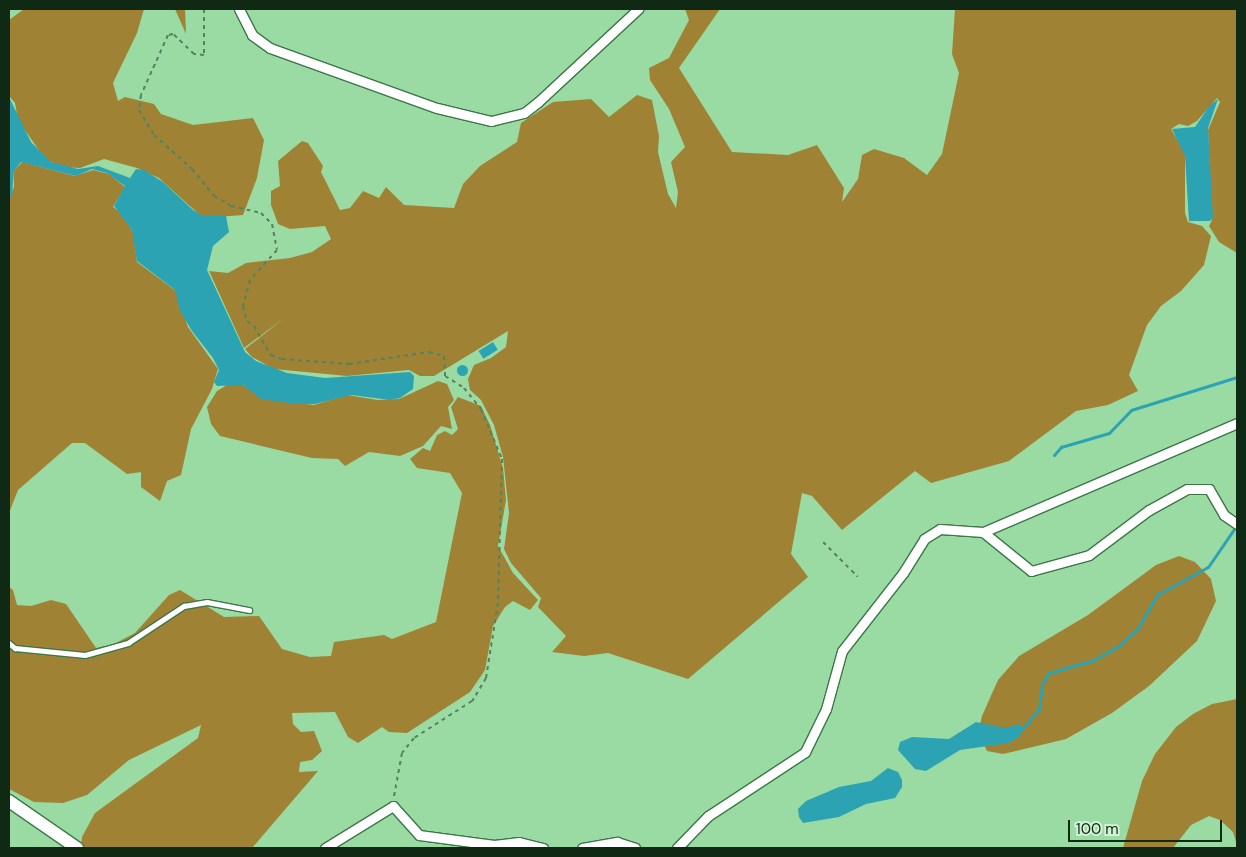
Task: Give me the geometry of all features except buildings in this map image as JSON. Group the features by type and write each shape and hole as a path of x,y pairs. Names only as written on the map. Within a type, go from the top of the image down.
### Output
{"main road":[{"path":"9,802 76,848"}],"street":[{"path":"238,9 252,35 270,48 437,108 491,121 524,113 638,9"},
{"path":"677,848 708,816 805,752 826,709 842,651 903,573 924,539 940,528 983,532 1237,423"},
{"path":"983,532 1031,571 1089,555 1149,510 1187,489 1209,489 1224,514 1237,524"},
{"path":"324,848 393,806 419,835 494,845 519,842 543,848"},
{"path":"582,848 617,842 635,848"}],"lane":[{"path":"9,644 16,648 85,655 128,642 184,606 207,602 249,610"}],"path":[{"path":"204,9 204,55 194,54 173,34 168,35 154,62 141,95 139,110 154,136 192,169 214,196 231,206 261,213 272,224 277,250 250,280 243,306 247,322 254,326 267,351 282,359 349,364 429,352 444,356 445,376 464,388 481,409 502,459 498,603 486,678 472,701 414,738 402,752 393,806"},
{"path":"823,542 858,577"}],"shaded area":[{"path":"24,9 144,9 137,33 113,83 118,101 125,97 154,104 161,114 193,125 253,118 264,140 257,178 243,215 203,218 159,178 137,168 104,159 80,168 63,167 45,159 18,120 15,103 9,96 9,20"},
{"path":"175,9 185,9 186,34"},
{"path":"685,9 720,9 679,68 732,152 788,155 817,145 844,188 842,202 858,179 862,155 874,149 904,158 927,175 942,154 959,73 952,54 955,9 1237,9 1237,253 1219,242 1209,226 1212,220 1208,130 1220,102 1217,98 1197,121 1188,126 1179,124 1171,129 1185,153 1185,213 1188,222 1202,226 1211,236 1204,265 1181,291 1161,306 1147,325 1129,375 1138,391 1108,405 1076,411 1009,461 931,483 915,471 842,530 812,496 802,493 791,554 808,577 688,679 608,653 584,656 552,652 566,636 538,607 541,598 511,563 504,549 509,513 503,457 494,425 481,400 470,390 468,379 474,365 491,358 506,347 508,331 434,376 420,376 409,370 347,376 274,369 252,357 245,349 283,319 244,348 209,271 228,273 246,263 290,258 312,252 331,239 325,226 290,229 278,224 271,205 271,191 280,186 278,161 302,141 308,143 323,166 321,172 340,210 350,208 363,191 379,198 386,187 404,205 454,208 463,184 480,166 517,142 521,123 553,102 591,99 609,117 637,95 652,100 659,136 658,152 668,194 676,208 678,192 671,162 685,147 669,109 650,80 649,68 669,58 689,20"},
{"path":"22,162 75,176 93,170 109,174 125,187 113,207 121,213 133,232 137,262 176,291 188,327 218,369 212,389 191,429 181,475 167,481 160,501 141,487 141,472 127,474 85,443 72,443 18,490 9,513 9,199 14,187 14,171"},
{"path":"438,381 447,384 454,400 448,407 452,429 441,426 423,446 400,456 369,452 345,466 338,459 312,458 220,436 211,424 207,407 217,391 227,385 241,384 263,398 314,405 347,395 378,400 399,399"},
{"path":"458,397 481,406 490,425 503,468 506,500 498,546 513,573 538,600 530,610 513,601 505,607 493,626 485,670 470,692 407,733 389,732 382,727 358,743 348,737 335,712 292,713 293,724 301,732 314,731 322,751 312,760 300,762 299,772 318,771 252,848 81,847 82,837 95,813 198,738 201,725 129,760 87,795 63,803 34,802 9,789 9,587 13,590 17,605 31,606 51,600 66,604 96,648 114,644 135,633 169,595 180,590 224,617 259,616 282,649 310,657 331,656 334,642 384,635 392,639 436,622 462,493 450,473 417,468 410,459 423,448 430,451 437,435 445,431 452,435 458,429 451,407"},
{"path":"1179,556 1195,562 1211,579 1216,601 1197,641 1149,686 1112,713 1066,739 1003,754 987,751 978,733 982,716 998,680 1019,656 1088,615 1156,565"},
{"path":"1237,699 1237,845 1233,832 1220,820 1209,816 1191,825 1173,848 1123,848 1142,781 1155,754 1176,727 1193,714 1212,704"}],"water":[{"path":"9,97 31,142 51,162 78,169 98,166 130,178 136,169 144,170 163,182 193,210 203,216 226,216 229,232 213,246 207,270 245,352 256,361 287,373 325,378 410,372 414,376 413,389 400,398 390,400 351,395 315,404 295,404 261,399 243,385 217,386 214,382 219,370 213,358 192,331 180,311 175,290 137,261 132,230 114,206 125,186 107,173 92,169 76,176 21,162 14,171 12,196 9,199"},
{"path":"1218,99 1208,128 1213,218 1210,221 1189,221 1185,156 1172,129 1195,127 1210,105"},
{"path":"493,342 498,350 483,359 479,351"},
{"path":"460,365 464,365 467,370 466,374 460,375 457,372 457,368"},
{"path":"976,722 1005,728 1020,724 1024,729 1019,737 1009,743 960,750 926,771 915,769 898,750 900,742 912,737 949,739"},
{"path":"888,768 898,772 902,780 902,787 895,798 866,804 839,817 803,823 799,817 798,809 806,801 839,787 871,781"}],"waterway":[{"path":"1054,455 1061,447 1109,433 1131,410 1237,377"},
{"path":"1024,727 1039,709 1042,684 1049,673 1094,660 1120,645 1138,628 1157,595 1208,567 1234,529"}]}
